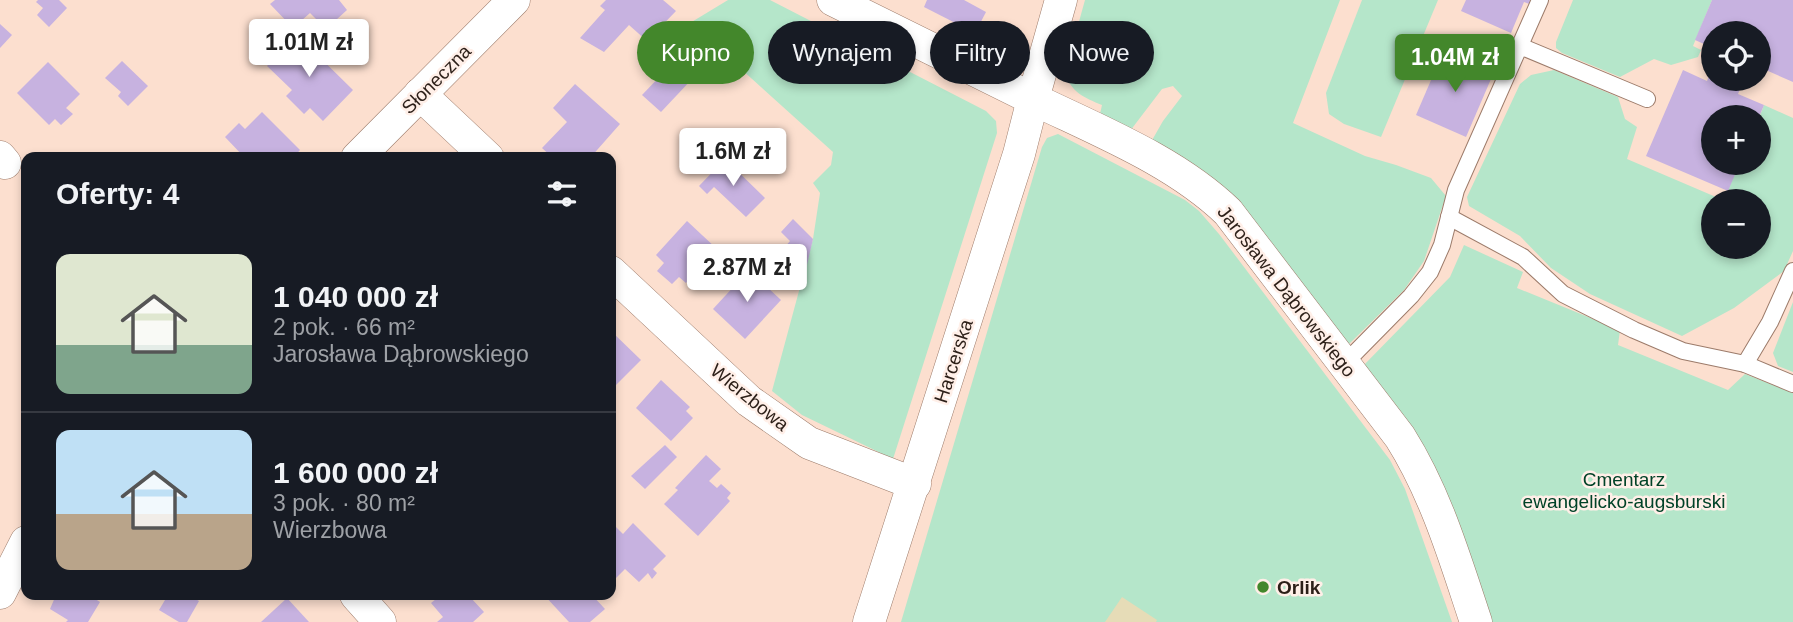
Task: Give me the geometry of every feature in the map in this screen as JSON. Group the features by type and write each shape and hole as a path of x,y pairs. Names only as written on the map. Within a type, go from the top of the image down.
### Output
{"street":[{"name":"Słoneczna","path":"363,152 514,0"},
{"name":"Jarosława Dąbrowskiego","path":"833,0 1172,169 1211,195 1228,212 1415,460 1439,515 1476,622"},
{"path":"1033,99 1061,0"},
{"path":"420,94 482,152"},
{"name":"Harcerska","path":"869,622 1015,168 1033,99"},
{"name":"Wierzbowa","path":"616,277 749,401 808,443 915,484"},
{"path":"0,593 16,542"},
{"path":"360,600 380,622"}],"lane":[{"path":"1344,364 1411,296 1430,272 1442,244 1456,190 1540,0"},
{"path":"1520,46 1647,99"},
{"path":"1449,217 1523,257 1563,294 1634,330 1683,351 1745,364 1793,384"},
{"path":"1745,364 1770,322 1793,271"}],"green space":[{"path":"728,0 770,0 811,21 768,21 768,84 916,84 916,75 986,111 996,121 997,133 893,459 802,415 772,391 813,239 820,193 813,183 831,165 833,152 754,81 754,21 693,21"},
{"path":"1085,0 1340,0 1293,123 1365,156 1431,178 1446,196 1424,261 1404,290 1347,346 1231,194 1202,171 1151,142 1182,96 1173,86 1162,89 1130,131 1100,114 1102,105 1084,97 1070,85 1154,84 1154,21 1079,21"},
{"path":"1362,0 1438,0 1381,137 1344,124 1329,114 1326,93"},
{"path":"1573,0 1712,0 1701,21 1693,46 1701,50 1698,57 1671,65 1654,59 1620,77 1562,53 1556,48"},
{"path":"1554,70 1618,97 1625,119 1637,127 1627,159 1701,191 1701,259 1771,259 1771,189 1728,189 1734,175 1771,175 1771,108 1793,118 1793,251 1784,271 1734,308 1682,336 1590,294 1551,268 1520,236 1469,206 1467,197 1520,84 1531,75"},
{"path":"1058,134 1185,200 1199,211 1219,234 1390,460 1405,489 1452,622 901,622 1042,147 1047,138"},
{"name":"Cmentarz ewangelicko-augsburski","path":"1464,245 1523,272 1517,288 1620,330 1618,345 1728,390 1745,374 1793,393 1793,622 1489,622 1362,367 1450,277"},
{"path":"1793,302 1793,372 1778,366 1773,353"}],"sand":[{"path":"1122,597 1157,620 1156,622 1105,622"}],"building":[{"path":"59,0 67,8 49,27 37,15 43,8 36,2"},
{"path":"275,0 339,0 347,10 326,29 310,13 293,28 270,4"},
{"path":"606,0 663,0 676,11 666,21 637,21 637,32 629,25 604,52 580,38 605,10 600,6"},
{"path":"927,0 964,0 986,12 981,21 951,21 924,7"},
{"path":"1466,0 1534,0 1532,5 1524,2 1511,33 1461,11"},
{"path":"1712,0 1793,0 1793,82 1771,72 1771,21 1703,21"},
{"path":"0,24 12,35 0,48"},
{"path":"1701,26 1701,43 1695,40"},
{"path":"297,35 353,90 323,121 310,108 304,114 286,96 292,90 267,66"},
{"path":"1444,50 1494,72 1466,137 1416,115"},
{"path":"122,61 148,86 128,106 118,96 121,92 105,78"},
{"path":"48,62 80,94 66,108 73,114 61,125 55,119 49,125 17,93"},
{"path":"1683,70 1701,78 1701,91 1739,91 1738,94 1764,105 1701,105 1701,175 1735,175 1729,189 1646,156"},
{"path":"575,84 620,124 595,152 546,152 542,148 567,122 553,108"},
{"path":"653,84 687,84 661,112 642,95"},
{"path":"262,112 300,150 239,152 225,137 239,123 245,129"},
{"path":"725,159 765,198 746,217 714,187 707,194 699,186"},
{"path":"793,219 813,239 806,269 784,248 790,241 781,232"},
{"path":"687,221 717,249 686,283 679,277 672,284 657,271 664,263 656,255"},
{"path":"749,270 781,300 745,339 713,309"},
{"path":"616,336 641,360 616,385"},
{"path":"661,380 690,407 686,411 693,418 671,441 636,408"},
{"path":"665,445 677,457 645,489 631,476"},
{"path":"706,455 721,469 709,481 717,488 721,484 731,493 727,498 730,501 698,536 664,504"},
{"path":"633,523 666,556 653,569 657,573 652,579 648,573 639,582 625,569 616,578 616,527 623,534"},
{"path":"54,600 100,602 88,622 66,622 68,620 50,609"},
{"path":"165,600 199,601 187,622 179,622 159,610"},
{"path":"285,600 289,600 309,622 261,622"},
{"path":"435,600 473,600 484,612 473,622 437,622 443,617 431,603"},
{"path":"549,600 597,600 605,609 590,622 569,622"}],"place":[{"name":"Orlik","path":"1263,587"}]}
